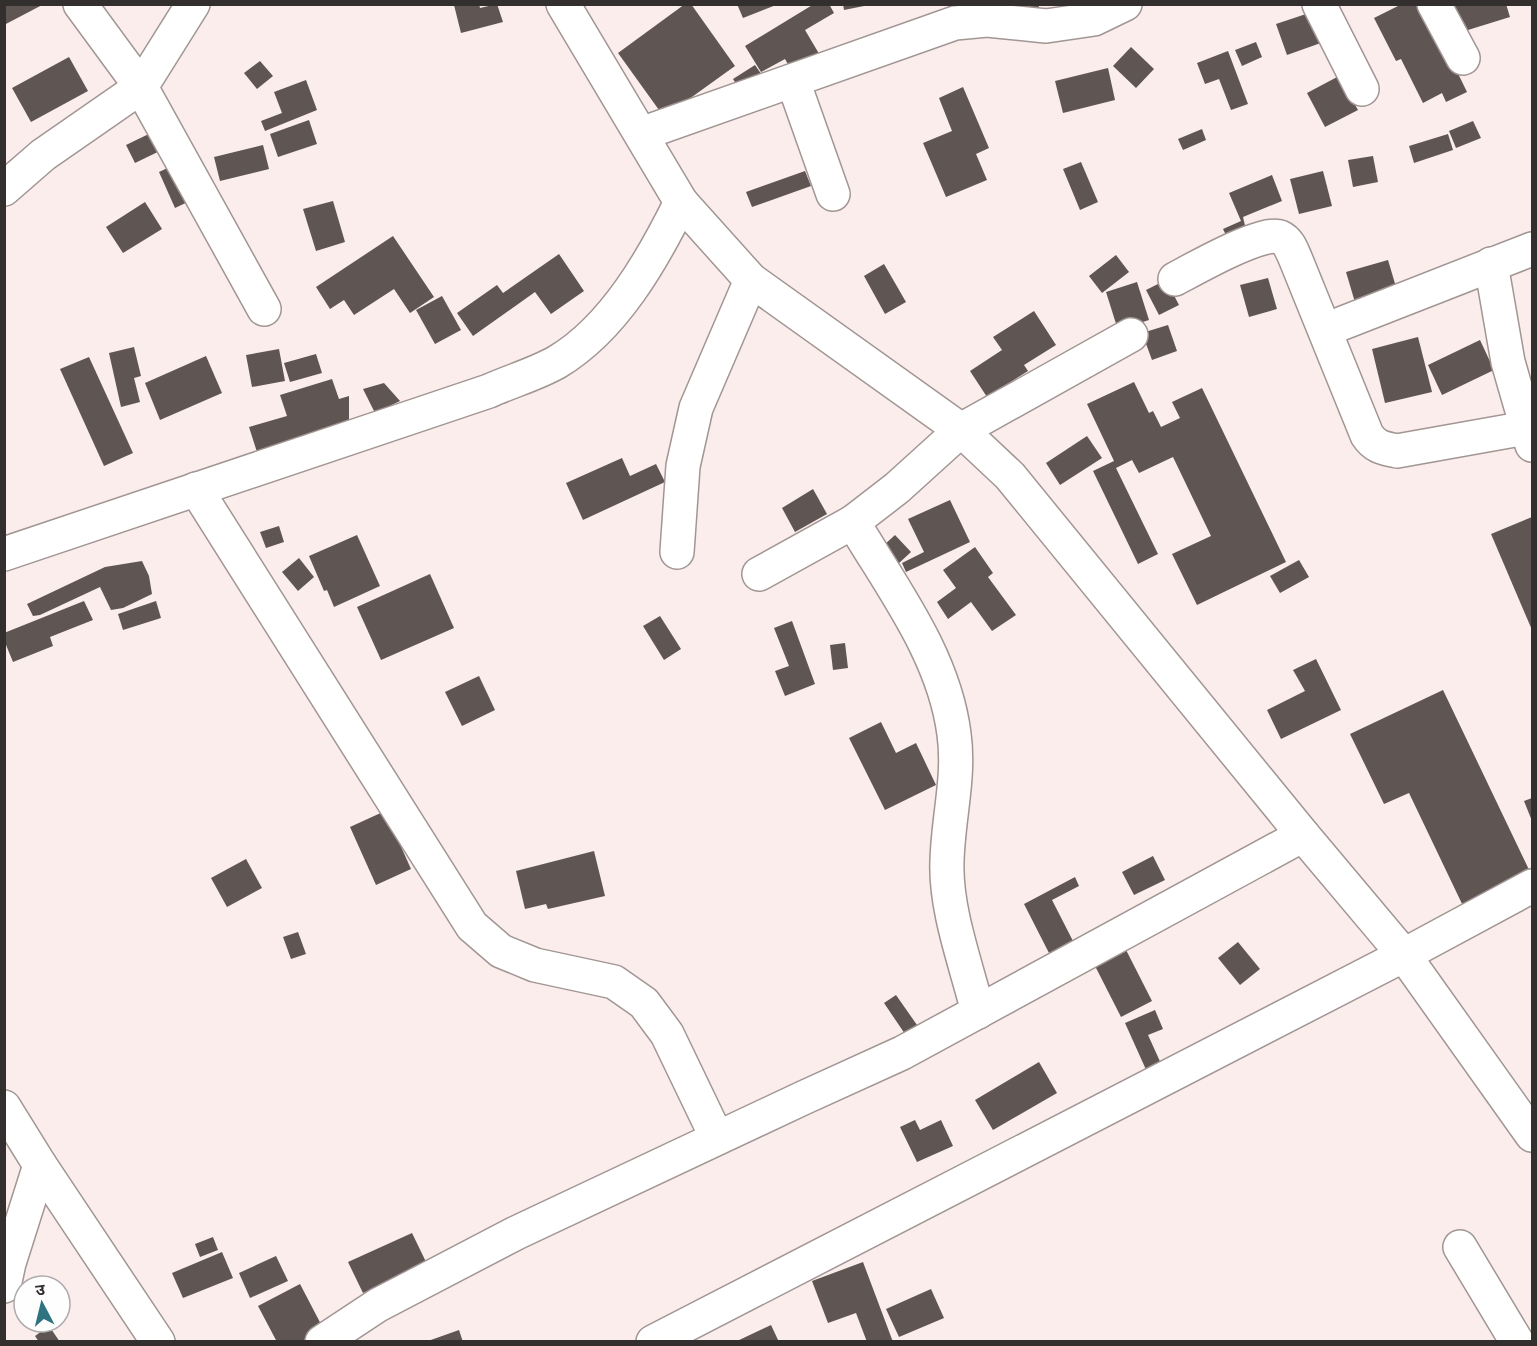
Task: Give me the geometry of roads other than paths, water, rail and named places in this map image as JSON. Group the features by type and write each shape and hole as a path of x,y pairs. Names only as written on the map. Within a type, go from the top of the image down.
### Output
{"street":[{"path":"80,4 141,87 264,309"},
{"path":"4,189 43,155 141,87 193,4"},
{"path":"563,4 681,201 750,280 961,430 1010,476 1404,955 1533,1135"},
{"path":"640,134 984,12 1046,26 1094,19 1125,4"},
{"path":"1319,4 1362,89"},
{"path":"1434,4 1463,58"},
{"path":"793,81 833,194"},
{"path":"4,554 489,391 557,362 602,326 656,253 681,201"},
{"path":"1175,279 1257,239 1274,236 1282,238 1288,244 1296,260 1367,435 1373,444 1396,451 1531,434 1508,362 1491,264"},
{"path":"1325,330 1533,249"},
{"path":"677,552 683,466 696,408 750,280"},
{"path":"759,574 853,522 897,488 961,430 1131,335"},
{"path":"196,489 472,926 501,951 535,965 614,982 644,1003 667,1034 717,1138"},
{"path":"853,522 926,643 945,693 954,733 956,778 946,861 951,906 978,1012"},
{"path":"322,1341 378,1305 516,1233 902,1053 1303,835"},
{"path":"653,1341 1404,955 1533,886"},
{"path":"4,1107 40,1165 158,1341"},
{"path":"4,1286 40,1165"},
{"path":"1460,1247 1516,1341"}]}
